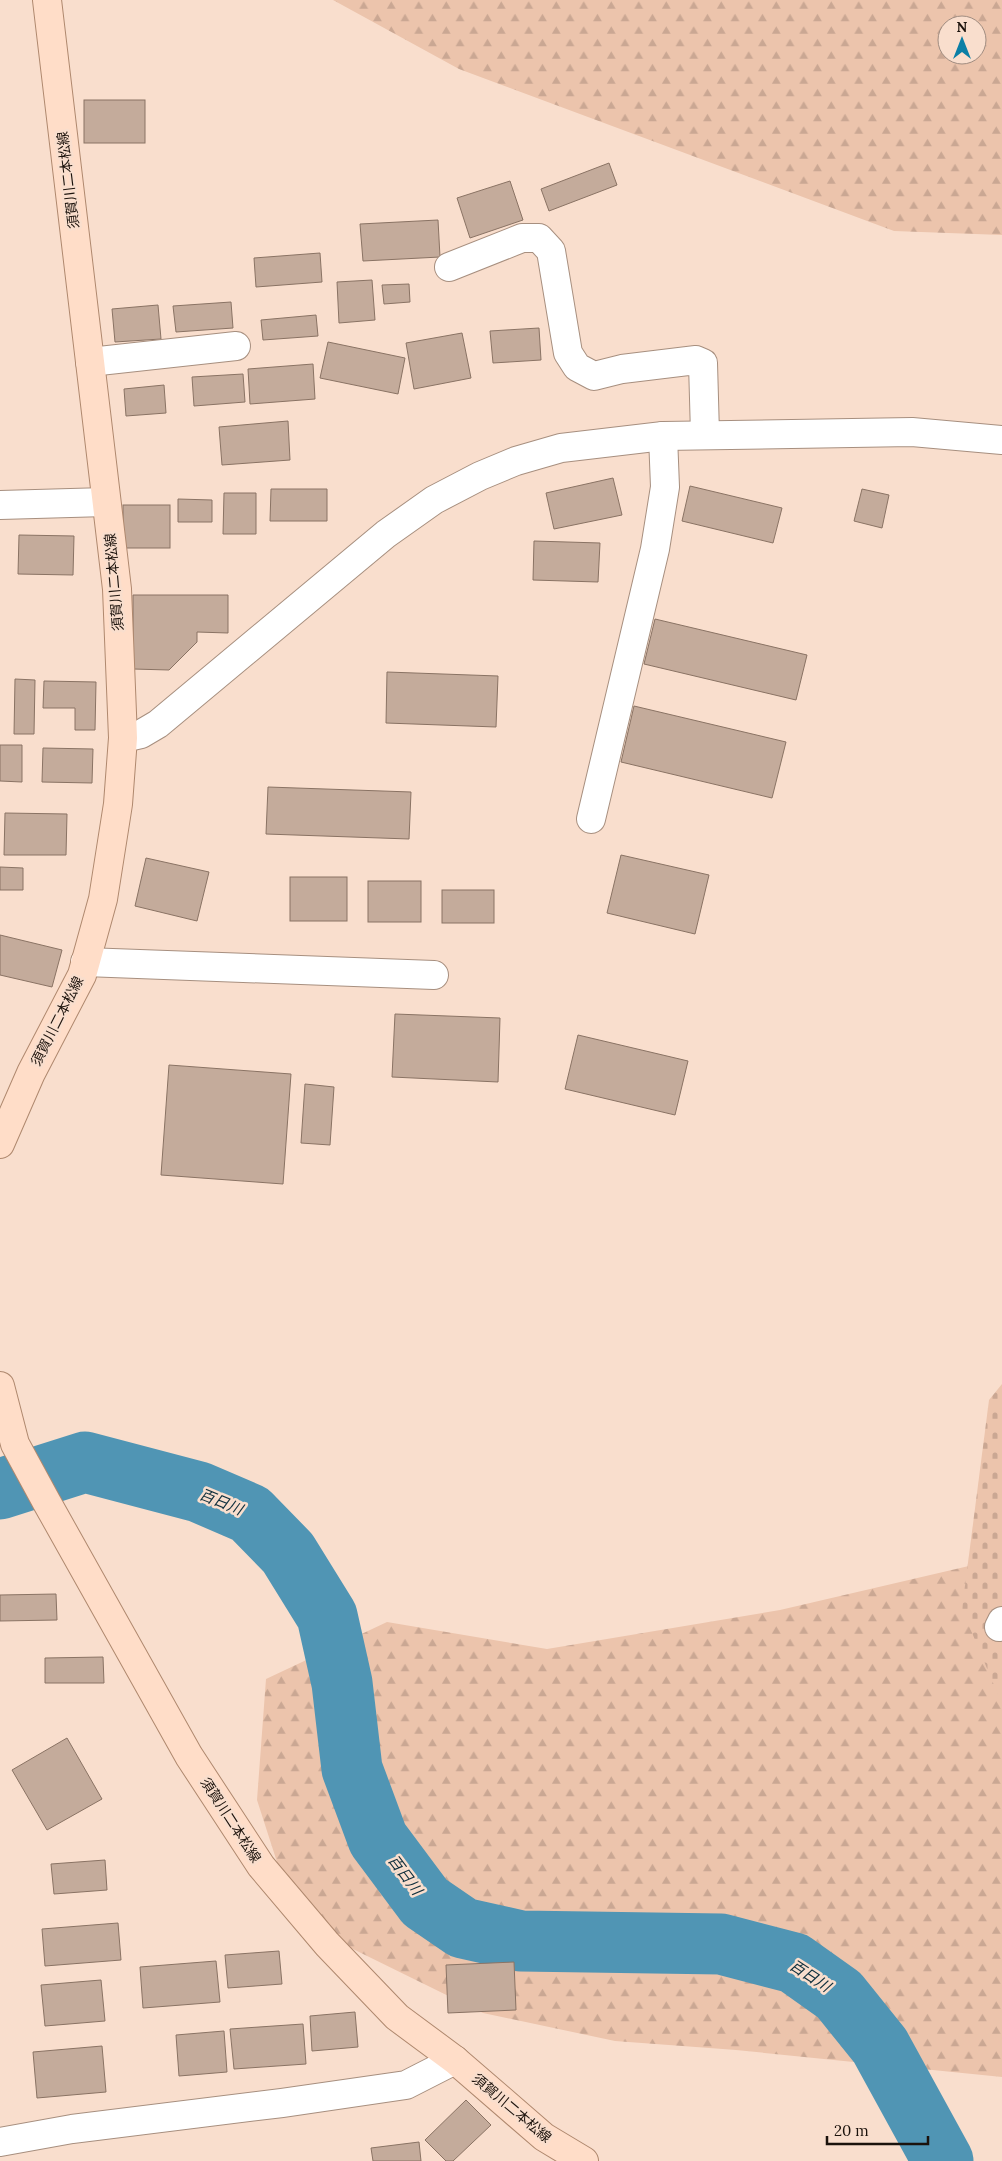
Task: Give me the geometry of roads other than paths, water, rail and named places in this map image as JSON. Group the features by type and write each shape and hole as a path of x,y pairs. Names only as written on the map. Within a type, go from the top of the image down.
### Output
{"main road":[{"name":"須賀川二本松線","path":"0,1144 31,1073 82,975 103,899 118,804 123,738 117,589 47,0"},
{"name":"須賀川二本松線","path":"0,1386 16,1444 46,1501 189,1756 261,1866 327,1944 397,2017 455,2060 544,2137 584,2161"}],"street":[{"path":"449,267 522,238 538,238 551,251 568,353 577,367 594,376 622,370 696,360 703,363 705,434"},
{"path":"90,362 236,346"},
{"path":"123,738 141,734 158,724 386,534 434,500 480,476 507,465 552,450 608,441 663,436 912,432 1002,440"},
{"path":"591,819 655,549 665,488 663,436"},
{"path":"0,505 106,502"},
{"path":"85,962 434,975"},
{"path":"0,2142 72,2129 282,2103 406,2085 455,2060"}],"waterway":[{"name":"百日川","path":"0,1489 85,1462 199,1492 250,1514 288,1553 327,1616 342,1683 352,1769 378,1839 425,1902 463,1928 521,1941 721,1944 794,1963 839,1995 880,2046 943,2161"}]}
